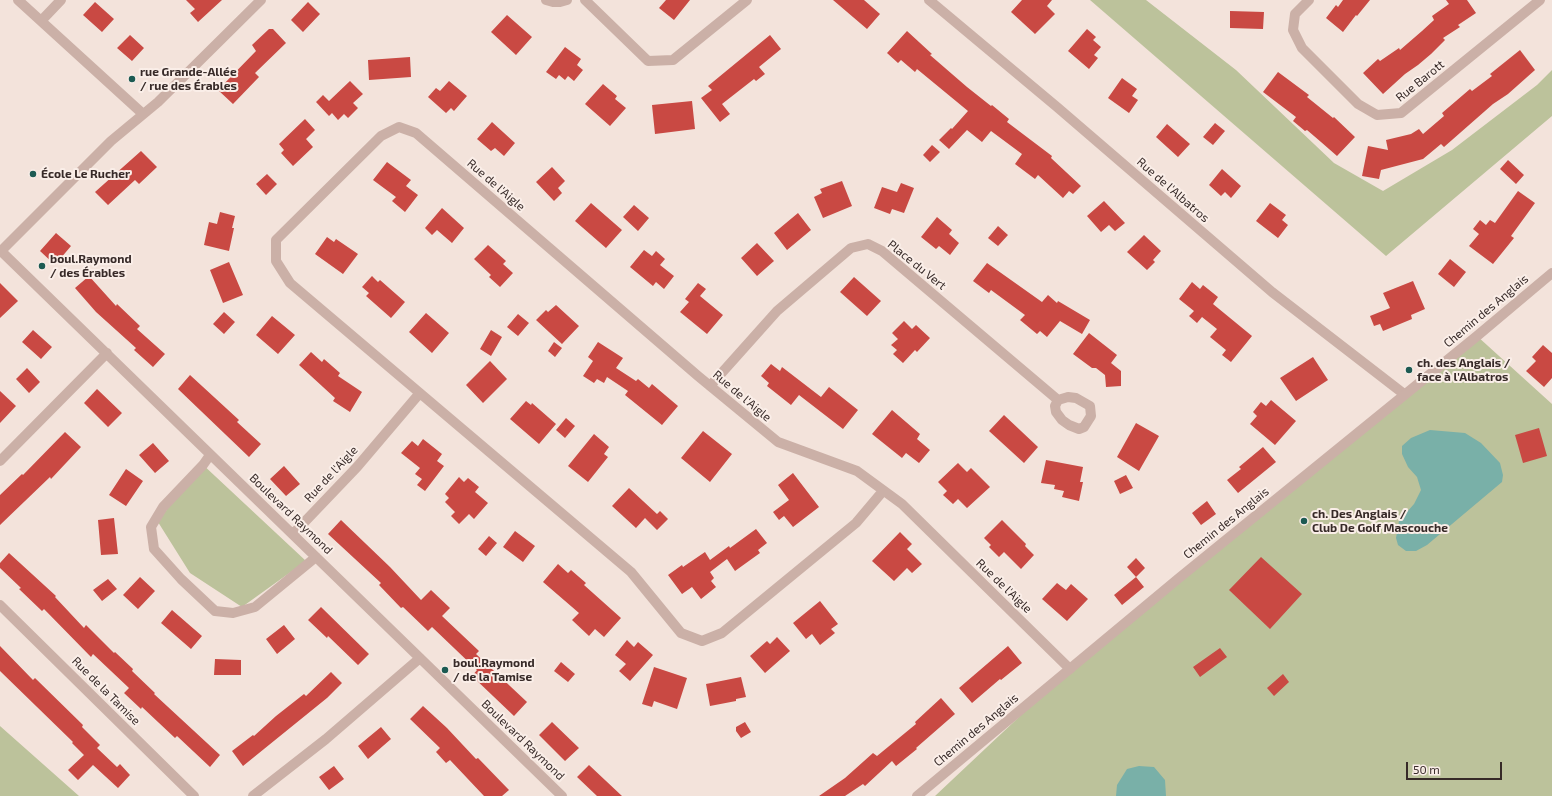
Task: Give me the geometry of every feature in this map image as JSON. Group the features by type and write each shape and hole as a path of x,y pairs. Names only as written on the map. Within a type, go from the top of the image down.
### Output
{"street":[{"path":"18,0 143,114"},
{"path":"41,21 61,0"},
{"path":"0,251 112,141 158,102 261,0"},
{"path":"546,0 553,2 567,0"},
{"path":"585,0 648,61 673,60 747,0"},
{"name":"Rue de l'Albatros","path":"928,0 1057,107 1272,292 1404,394"},
{"name":"Rue Barott","path":"1309,0 1295,14 1293,30 1302,48 1358,104 1376,115 1401,113 1540,0"},
{"name":"Rue de l'Aigle","path":"883,491 856,523 722,633 702,642 681,633 631,572 419,394 290,283 276,261 276,240 381,136 399,127 416,133 710,386 778,442 857,471 902,504 1070,669"},
{"name":"Place du Vert","path":"710,386 777,311 851,248 868,244 882,251 1058,400"},
{"name":"Boulevard Raymond","path":"0,251 107,353 210,455 562,796"},
{"name":"Chemin des Anglais","path":"917,796 1552,273"},
{"path":"0,461 107,353"},
{"name":"Rue de l'Aigle","path":"293,534 357,467 419,394"},
{"path":"210,455 203,465 163,507 151,527 154,549 180,579 215,611 234,613 255,607 316,557"},
{"name":"Rue de la Tamise","path":"0,605 194,796"},
{"path":"253,796 326,740 420,658"}],"green space":[{"path":"1090,0 1146,0 1236,70 1334,163 1383,191 1452,150 1537,85 1552,70 1552,116 1386,256"},
{"path":"1477,336 1552,404 1552,796 935,796 1070,669"},
{"path":"200,462 306,561 242,607 190,573 158,522"},
{"path":"0,726 79,796 0,796"}],"water":[{"path":"1430,430 1465,433 1481,443 1500,463 1503,475 1502,482 1427,545 1416,551 1406,551 1398,545 1396,538 1399,521 1414,504 1421,490 1417,477 1408,467 1402,454 1402,446 1411,438"},
{"path":"1139,766 1154,767 1165,780 1166,796 1116,796 1117,785 1127,769"}],"building":[{"path":"186,0 222,0 198,22 190,13 195,9"},
{"path":"666,0 690,0 674,20 659,8"},
{"path":"833,0 864,0 880,14 867,29"},
{"path":"1022,0 1052,0 1047,6 1055,14 1035,34 1011,12"},
{"path":"1343,0 1370,0 1343,32 1326,18 1336,5 1338,7"},
{"path":"1446,0 1467,0 1476,13 1458,25 1460,27 1443,38 1445,40 1431,54 1405,74 1383,94 1363,73 1378,59 1380,61 1399,48 1400,50 1422,31 1434,20 1432,16 1449,4"},
{"path":"95,2 114,19 102,32 83,15"},
{"path":"308,2 320,14 303,32 291,20"},
{"path":"1230,11 1264,12 1263,29 1230,28"},
{"path":"507,15 532,37 516,55 491,32"},
{"path":"269,29 273,29 286,43 255,73 259,77 233,104 218,90 256,51 252,45"},
{"path":"1087,29 1096,37 1093,40 1101,47 1094,55 1098,58 1089,69 1068,51"},
{"path":"907,31 932,54 930,55 967,87 1009,119 1007,122 1052,156 1051,158 1081,186 1073,194 1069,191 1063,198 1038,175 1035,179 1015,164 1022,154 991,131 982,142 967,130 949,149 939,140 951,128 952,129 968,111 917,69 915,72 901,60 898,63 887,53"},
{"path":"130,35 144,48 132,61 117,48"},
{"path":"770,35 781,49 759,67 765,74 756,81 754,79 722,104 730,114 720,122 701,98 712,90 708,86"},
{"path":"565,47 581,59 577,65 583,70 574,81 568,76 565,80 559,75 556,79 546,72"},
{"path":"1520,50 1535,70 1444,147 1441,144 1423,159 1381,170 1379,179 1362,176 1368,146 1388,150 1386,140 1411,134 1419,129 1423,134 1444,116 1442,113 1470,89 1472,91 1492,76 1490,74"},
{"path":"410,57 411,77 369,80 368,60"},
{"path":"1278,72 1309,95 1307,97 1333,118 1334,117 1355,137 1337,156 1307,130 1305,131 1293,121 1296,117 1263,92"},
{"path":"1122,78 1137,89 1132,96 1138,100 1129,113 1108,98"},
{"path":"350,81 363,94 353,103 358,108 348,118 344,114 338,120 332,113 329,116 316,102 323,95 329,101"},
{"path":"449,81 467,96 454,111 451,108 446,113 428,97 436,88 440,91"},
{"path":"603,84 617,96 615,99 626,108 610,126 585,104"},
{"path":"692,101 695,129 655,134 652,105"},
{"path":"305,119 315,130 306,139 313,147 293,166 281,153 284,150 279,144"},
{"path":"492,122 515,143 504,156 495,148 491,151 477,139"},
{"path":"1215,123 1225,131 1213,145 1203,137"},
{"path":"1167,124 1190,144 1178,157 1156,137"},
{"path":"932,145 940,152 930,162 923,155"},
{"path":"141,151 157,167 139,184 135,180 108,205 95,192"},
{"path":"1508,160 1524,175 1516,184 1500,169"},
{"path":"387,162 411,180 406,186 418,195 405,212 392,201 396,197 373,180"},
{"path":"552,167 565,181 558,188 562,193 554,201 536,182"},
{"path":"1222,169 1241,186 1231,198 1225,192 1221,196 1209,185"},
{"path":"267,174 277,184 266,195 256,184"},
{"path":"842,181 852,206 823,218 814,197 822,193 820,189"},
{"path":"901,183 914,188 904,213 892,209 890,214 874,208 882,187 897,192"},
{"path":"1518,191 1535,203 1511,236 1514,238 1493,264 1469,246 1479,234 1473,229 1480,220 1486,225 1490,220 1495,223"},
{"path":"1104,201 1125,223 1115,231 1109,225 1101,232 1087,216"},
{"path":"591,203 622,230 606,248 575,221"},
{"path":"1270,203 1286,215 1282,220 1288,225 1278,238 1256,221"},
{"path":"634,205 649,218 638,231 623,217"},
{"path":"442,208 464,228 452,243 437,230 432,235 425,228"},
{"path":"220,212 235,216 229,251 204,245 209,222 217,224"},
{"path":"798,213 811,230 787,250 774,233"},
{"path":"937,217 952,230 949,234 959,243 950,255 939,246 936,249 921,237"},
{"path":"998,226 1008,235 998,246 988,238"},
{"path":"56,233 71,246 55,265 40,251"},
{"path":"1144,235 1161,251 1153,260 1155,262 1147,270 1127,252"},
{"path":"327,237 334,242 336,239 358,254 343,274 315,254"},
{"path":"757,243 774,261 757,276 741,258"},
{"path":"488,245 506,261 503,264 513,273 500,287 489,277 491,275 474,259"},
{"path":"644,250 652,256 656,251 665,259 660,265 674,276 664,289 656,282 653,286 630,267"},
{"path":"1450,259 1466,272 1454,287 1438,274"},
{"path":"229,262 243,295 223,303 210,270"},
{"path":"987,263 1042,302 1048,295 1057,303 1058,301 1090,320 1082,334 1060,321 1047,337 1040,331 1037,334 1020,320 1025,315 991,290 989,293 973,281"},
{"path":"89,276 116,306 117,304 140,326 137,329 165,354 153,367 134,350 136,348 96,312 75,288"},
{"path":"372,276 378,282 380,280 405,302 391,318 366,296 369,293 362,287"},
{"path":"854,277 881,301 867,316 840,292"},
{"path":"1413,281 1425,309 1411,315 1412,319 1383,331 1380,324 1374,326 1370,316 1390,308 1383,293"},
{"path":"1192,282 1200,289 1203,285 1218,297 1213,304 1252,336 1231,362 1222,355 1226,350 1210,337 1217,329 1202,317 1197,323 1189,316 1194,311 1179,299"},
{"path":"0,283 18,301 0,318"},
{"path":"698,283 706,289 700,296 723,315 707,334 680,312 689,302 685,299"},
{"path":"556,305 579,326 562,344 536,320 546,310 548,312"},
{"path":"224,312 235,322 224,334 213,324"},
{"path":"426,313 449,333 432,353 409,332"},
{"path":"518,314 529,323 518,336 507,327"},
{"path":"272,316 295,335 278,354 256,335"},
{"path":"904,321 912,329 916,325 930,338 917,352 915,350 903,363 893,354 897,350 891,345 898,339 892,333"},
{"path":"33,330 52,347 41,359 22,342"},
{"path":"491,330 502,337 491,356 480,349"},
{"path":"1089,333 1117,355 1111,363 1121,371 1121,386 1106,387 1105,375 1096,368 1092,368 1073,354"},
{"path":"554,342 562,348 555,357 548,351"},
{"path":"598,342 623,358 616,368 636,381 638,379 649,388 652,384 678,406 662,425 625,395 628,391 607,377 604,383 597,379 594,383 583,376 593,361 588,357"},
{"path":"1543,345 1552,353 1552,378 1544,387 1526,371 1536,361 1532,357"},
{"path":"311,352 322,362 324,359 340,373 338,376 362,392 350,412 333,401 335,398 299,365"},
{"path":"1313,357 1328,380 1296,401 1280,378"},
{"path":"490,361 507,379 483,403 466,385"},
{"path":"771,364 780,371 782,367 821,397 829,387 858,410 843,429 799,395 791,405 767,386 769,383 761,376"},
{"path":"27,368 40,382 29,393 16,379"},
{"path":"190,375 239,420 237,422 261,444 249,457 178,389"},
{"path":"97,389 122,413 108,427 84,403"},
{"path":"0,391 16,406 0,423"},
{"path":"1271,400 1296,421 1275,445 1250,424 1257,416 1253,412 1261,402 1266,406"},
{"path":"526,401 531,405 532,403 556,424 539,444 510,419"},
{"path":"892,410 920,434 917,439 930,450 919,463 906,453 902,458 872,434"},
{"path":"1004,415 1038,447 1024,463 989,431"},
{"path":"566,418 575,426 565,438 556,430"},
{"path":"1136,423 1159,436 1139,471 1117,457"},
{"path":"1539,428 1547,456 1523,463 1515,435"},
{"path":"703,431 732,454 710,482 681,458"},
{"path":"65,432 81,447 51,479 50,477 0,525 0,495 22,474 23,475"},
{"path":"594,434 609,447 604,454 608,457 588,482 568,466"},
{"path":"423,439 442,454 437,461 444,466 425,491 417,485 422,479 415,474 420,468 401,453 412,441 418,446"},
{"path":"153,443 169,461 155,473 139,455"},
{"path":"1263,447 1276,462 1238,493 1227,480 1241,469 1239,467"},
{"path":"1046,460 1083,467 1080,482 1083,482 1079,501 1062,497 1064,491 1054,489 1055,485 1041,483"},
{"path":"958,463 967,472 971,468 990,487 967,508 958,499 953,504 943,495 947,491 938,482"},
{"path":"284,466 300,484 286,496 270,479"},
{"path":"126,469 143,481 126,506 109,495"},
{"path":"793,473 819,507 793,527 784,516 779,520 773,512 789,500 778,485"},
{"path":"1126,475 1133,488 1120,494 1114,481"},
{"path":"459,477 464,482 468,478 479,487 475,492 488,503 474,519 469,514 459,524 451,516 455,512 445,502 449,498 445,494"},
{"path":"629,488 657,514 660,511 668,519 657,530 645,518 636,528 612,506"},
{"path":"1207,501 1216,514 1201,525 1192,513"},
{"path":"114,518 118,554 101,555 98,520"},
{"path":"341,520 390,567 421,600 431,590 450,608 442,616 479,651 476,654 527,702 514,716 472,676 477,670 432,627 428,631 403,607 401,608 379,585 381,583 328,534"},
{"path":"1002,520 1026,544 1025,546 1034,555 1021,569 1004,552 999,557 989,547 991,545 984,538"},
{"path":"756,529 767,543 758,550 760,553 735,571 727,559 710,572 714,578 711,581 716,587 701,599 692,587 682,594 668,575 705,552 710,560 729,546 730,548"},
{"path":"515,531 535,546 523,562 503,547"},
{"path":"900,532 912,544 907,549 922,564 912,573 907,568 894,581 872,561"},
{"path":"489,536 497,543 486,556 478,549"},
{"path":"9,553 56,596 55,597 84,628 86,625 114,653 115,652 133,669 132,671 155,693 154,694 220,755 210,767 177,736 175,738 142,707 141,709 124,693 129,688 93,654 91,657 44,609 42,611 19,589 21,588 0,568 0,563"},
{"path":"1261,557 1302,594 1270,629 1229,590"},
{"path":"1136,558 1145,568 1136,577 1127,567"},
{"path":"558,564 568,573 571,570 586,583 584,585 621,618 604,637 595,629 589,636 572,620 579,613 543,582"},
{"path":"140,577 155,591 138,609 123,595"},
{"path":"1136,577 1144,587 1122,605 1114,595"},
{"path":"108,579 117,589 102,601 93,590"},
{"path":"1057,583 1066,590 1071,584 1088,599 1067,621 1042,599"},
{"path":"820,601 838,624 831,629 835,633 820,645 812,634 806,639 793,623"},
{"path":"321,607 369,654 358,665 328,636 327,638 308,620"},
{"path":"172,610 202,636 191,649 161,623"},
{"path":"284,625 295,639 277,654 266,639"},
{"path":"777,637 790,651 765,673 750,656 767,641 770,644"},
{"path":"627,640 634,647 638,642 653,655 630,681 619,671 626,664 615,655"},
{"path":"0,646 33,680 35,678 83,725 82,727 100,745 97,748 117,767 120,764 130,775 118,788 93,765 78,780 68,770 84,755 72,743 73,742 0,671"},
{"path":"1008,646 1022,663 1001,680 1000,679 972,703 959,688"},
{"path":"1220,648 1227,657 1200,677 1193,667"},
{"path":"215,659 241,660 241,675 214,675"},
{"path":"561,662 575,674 568,682 554,671"},
{"path":"654,667 687,678 677,709 654,701 652,707 642,704"},
{"path":"331,672 342,683 327,698 243,766 232,751 253,735 254,736 304,694 306,696"},
{"path":"1283,674 1289,682 1274,696 1267,688"},
{"path":"741,677 746,697 736,699 736,701 710,706 706,684"},
{"path":"941,698 955,714 896,766 892,761 865,786 863,784 845,796 819,796 845,778 873,753 877,756 916,724 915,722"},
{"path":"423,706 447,728 476,759 478,758 509,790 502,796 484,796 450,760 446,763 436,752 440,748 410,719"},
{"path":"552,722 579,748 565,761 539,735"},
{"path":"745,722 751,732 741,738 736,731 736,727"},
{"path":"381,727 391,739 368,759 358,746"},
{"path":"589,765 622,796 597,796 577,777"},
{"path":"334,766 344,779 329,790 319,777"}],"place":[{"name":"rue Grande-Allée / rue des Érables","path":"132,79"},
{"name":"École Le Rucher","path":"33,174"},
{"name":"boul.Raymond / des Érables","path":"42,266"},
{"name":"ch. des Anglais / face à l'Albatros","path":"1409,370"},
{"name":"ch. Des Anglais / Club De Golf Mascouche","path":"1304,521"},
{"name":"boul.Raymond / de la Tamise","path":"445,670"}]}
